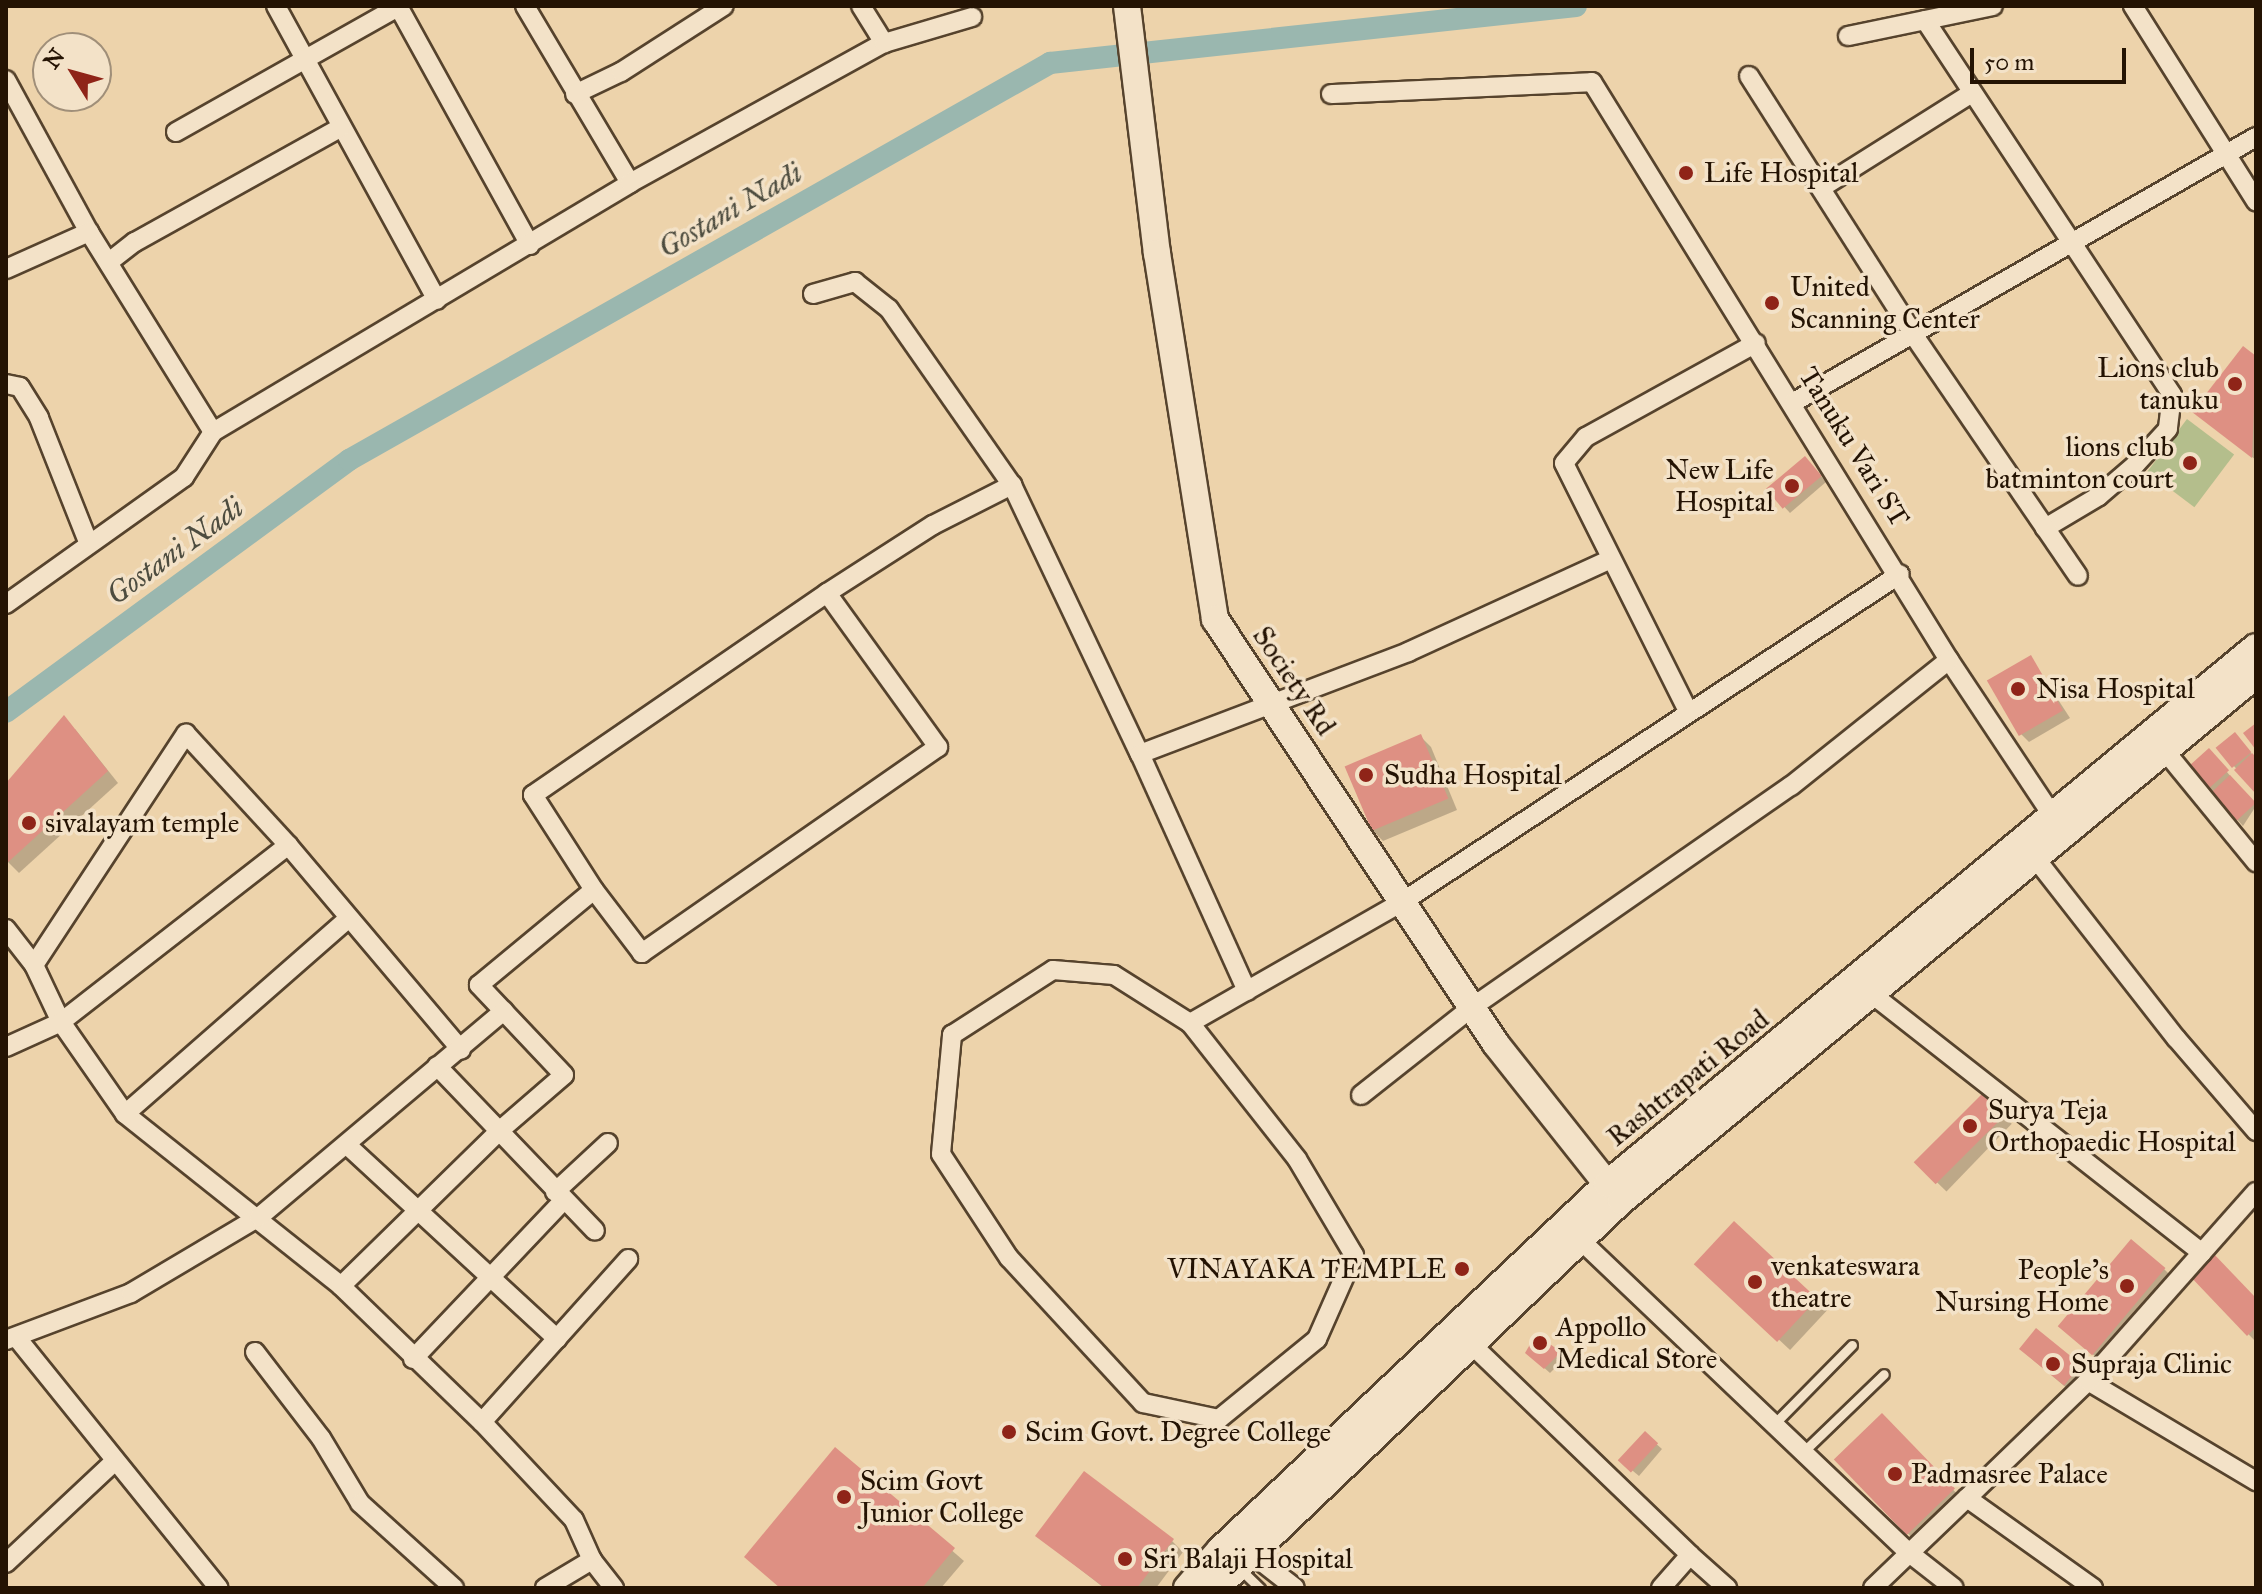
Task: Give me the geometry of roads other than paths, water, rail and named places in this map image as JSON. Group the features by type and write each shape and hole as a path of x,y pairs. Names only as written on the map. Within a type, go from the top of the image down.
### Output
{"street":[{"path":"276,6 340,128 437,300"},
{"path":"176,132 399,6 530,245"},
{"path":"525,6 630,183"},
{"path":"575,94 621,72 724,6"},
{"path":"861,6 884,43"},
{"name":"Society Rd","path":"1127,6 1215,619 1471,1008 1607,1184"},
{"path":"1848,36 1993,6"},
{"path":"2133,6 2256,201"},
{"path":"6,604 88,542 184,477 213,432 630,183 884,43 972,17"},
{"path":"1925,20 2172,395 2168,429 2135,465 2099,496 2045,528"},
{"path":"1749,76 1915,337 2078,576"},
{"path":"6,80 89,232 213,432"},
{"name":"Tanuku Vari ST","path":"1331,94 1592,82 1794,402 1949,660 2060,828"},
{"path":"1821,188 1972,93"},
{"path":"109,262 135,242 340,128"},
{"path":"1794,402 1915,337 2223,153 2256,137"},
{"path":"6,269 89,232"},
{"path":"813,294 855,282 889,309 1012,485 1140,754 1247,991"},
{"path":"1688,711 1564,463 1586,437 1756,343"},
{"path":"6,384 20,387 39,418 88,542"},
{"path":"827,593 938,747 642,953 594,890 533,795 827,593 933,525 1012,485"},
{"path":"1140,754 1269,701 1408,652 1611,559"},
{"path":"1190,1023 1402,902 1900,574"},
{"name":"Rashtrapati Road","path":"1187,1588 1235,1556 1469,1342 1572,1232 1607,1184 2031,852 2256,647"},
{"path":"1361,1095 1471,1008 1791,786 1949,660"},
{"name":"Rashtrapati Road","path":"2060,828 2165,751 2256,675"},
{"path":"34,965 186,734 288,845 461,1050"},
{"path":"2165,751 2256,862"},
{"path":"6,1047 61,1022 288,845"},
{"path":"2031,852 2176,1038 2256,1131"},
{"name":"Rashtrapati Road","path":"1216,1588 1235,1556 1572,1232 1873,995 2031,852"},
{"path":"341,1286 498,1132 564,1075 479,985 594,890"},
{"path":"125,1114 348,919"},
{"path":"6,929 34,965 61,1022 125,1114 259,1217 341,1286 413,1359 482,1422 574,1520 592,1560 614,1588"},
{"path":"1053,970 1114,975 1190,1023 1297,1159 1354,1255 1317,1339 1219,1419 1143,1403 1009,1258 941,1154 952,1035 1053,970"},
{"path":"1873,995 2202,1253"},
{"path":"219,1588 12,1339 131,1293 259,1217 504,1011"},
{"path":"437,1066 595,1231"},
{"path":"413,1359 608,1143"},
{"path":"347,1145 417,1214 557,1339"},
{"path":"1873,1588 2088,1381 2256,1192"},
{"path":"1572,1232 1908,1552 1954,1588"},
{"path":"482,1422 628,1259"},
{"path":"1469,1342 1727,1588"},
{"path":"255,1352 321,1438 360,1503 454,1588"},
{"path":"2088,1381 2256,1481"},
{"path":"6,1563 115,1461"},
{"path":"1967,1498 2093,1588"},
{"path":"1661,1588 1690,1555"},
{"path":"1235,1556 1295,1588"},
{"path":"545,1588 592,1560"}],"lane":[{"path":"1774,1424 1852,1345"},
{"path":"1803,1452 1884,1374"},
{"path":"1235,1556 1260,1588"}],"waterway":[{"name":"Gostani Nadi","path":"6,712 349,460 1050,63 1576,6"}],"place":[{"name":"Life Hospital","path":"1686,173"},
{"name":"United Scanning Center","path":"1772,303"},
{"name":"Lions club tanuku","path":"2235,384"},
{"name":"lions club batminton court","path":"2190,463"},
{"name":"New Life Hospital","path":"1792,486"},
{"name":"Nisa Hospital","path":"2018,689"},
{"name":"Sudha Hospital","path":"1366,775"},
{"name":"sivalayam temple","path":"29,823"},
{"name":"Surya Teja Orthopaedic Hospital","path":"1970,1126"},
{"name":"VINAYAKA TEMPLE","path":"1462,1269"},
{"name":"venkateswara theatre","path":"1755,1282"},
{"name":"People's Nursing Home","path":"2127,1286"},
{"name":"Appollo Medical Store","path":"1540,1343"},
{"name":"Supraja Clinic","path":"2053,1364"},
{"name":"Scim Govt. Degree College","path":"1009,1432"},
{"name":"Padmasree Palace","path":"1895,1474"},
{"name":"Scim Govt Junior College","path":"844,1497"},
{"name":"Sri Balaji Hospital","path":"1125,1559"}]}
